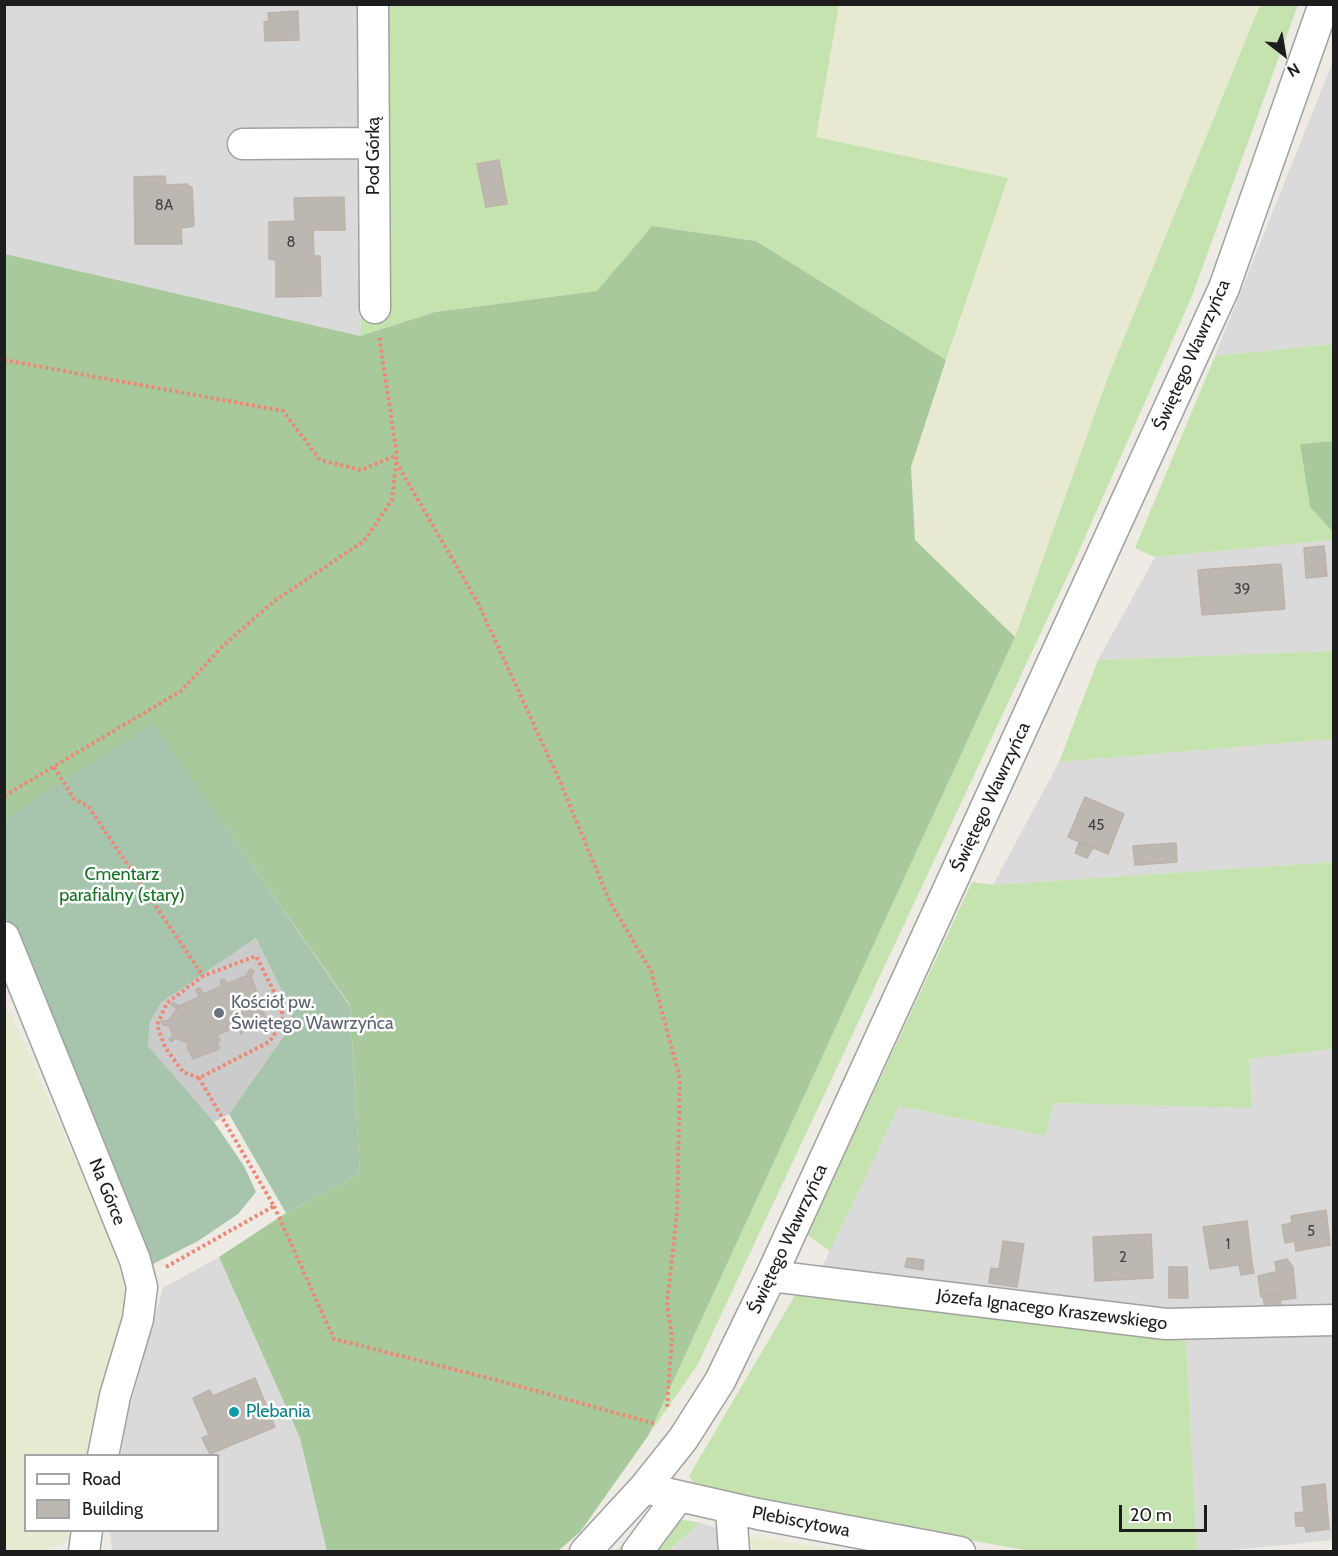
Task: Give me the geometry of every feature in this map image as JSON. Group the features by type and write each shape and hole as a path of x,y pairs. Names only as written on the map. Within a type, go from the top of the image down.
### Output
{"street":[{"name":"Pod Górką","path":"373,4 375,308"},
{"name":"Świętego Wawrzyńca","path":"585,1551 644,1488 683,1439 720,1381 771,1276 1224,288 1324,4"},
{"path":"243,144 374,143"},
{"name":"Na Górce","path":"4,937 135,1260 142,1287 138,1319 115,1396 103,1454"},
{"name":"Józefa Ignacego Kraszewskiego","path":"771,1276 1166,1324 1334,1320"},
{"name":"Plebiscytowa","path":"644,1488 731,1509 960,1551"},
{"path":"637,1551 678,1497"},
{"path":"731,1509 734,1551"},
{"path":"84,1551 87,1532"}],"path":[{"path":"4,796 181,692 224,645 273,602 364,542 392,500 397,456 375,308"},
{"path":"4,360 283,411 320,460 361,470 397,456"},
{"path":"396,462 478,603 558,777 610,902 651,971 680,1079 677,1213 668,1304 672,1336 666,1415"},
{"path":"54,767 74,799 88,806 203,976"},
{"path":"199,1078 269,1042 282,1024 282,1007 256,956 203,976 168,1003 158,1026 165,1047 183,1072 199,1078 274,1206 334,1339 665,1426"},
{"path":"140,1281 274,1206"}],"shaded area":[{"path":"5,5 375,5 360,336 5,254"},
{"path":"1333,61 1333,344 1215,356"},
{"path":"1333,540 1333,651 1098,660 1155,557"},
{"path":"1333,739 1333,862 993,885 1059,762"},
{"path":"256,938 292,1012 288,1030 229,1114 214,1122 148,1047 150,1022 161,1003"},
{"path":"1333,1049 1333,1540 1222,1551 1197,1551 1186,1341 811,1290 899,1106 1045,1136 1053,1103 1252,1108 1249,1059"},
{"path":"219,1257 300,1438 327,1551 112,1551 110,1532 219,1532 219,1454 121,1454 127,1417 163,1288"},
{"path":"700,1523 742,1535 743,1551 669,1552"}],"green space":[{"path":"375,5 839,5 816,137 1008,178 946,360 756,241 652,226 597,291 435,312 360,336"},
{"path":"839,5 1260,5 1108,377 1015,637 915,540 911,467 1008,178 815,137"},
{"path":"1260,5 1298,5 1192,296 1074,562 698,1364 648,1436 1015,637 1108,377"},
{"path":"652,226 756,241 946,360 911,467 915,540 1015,637 648,1436 580,1532 558,1551 327,1551 300,1438 219,1257 286,1213 360,1173 350,1005 153,724 5,820 5,254 360,336 435,312 597,291"},
{"path":"1333,344 1333,441 1300,444 1310,507 1333,532 1333,540 1155,557 1135,548 1215,356"},
{"path":"1334,441 1333,532 1310,507 1300,444"},
{"path":"1333,651 1333,739 1059,762 1098,660"},
{"name":"Cmentarz parafialny (stary)","path":"153,723 350,1006 360,1173 286,1213 229,1114 288,1030 292,1012 256,938 161,1003 150,1022 148,1046 214,1122 244,1166 256,1192 238,1214 198,1241 153,1264 5,916 5,820"},
{"path":"1333,862 1333,1049 1249,1059 1252,1108 1054,1103 1045,1136 899,1106 830,1251 807,1235 972,882 993,885"},
{"path":"4,1012 11,1013 117,1256 125,1298 92,1454 24,1454 24,1532 76,1532 75,1536 45,1551 5,1551"},
{"path":"811,1290 1186,1341 1197,1551 1030,1551 700,1491 689,1476 797,1292"},
{"path":"654,1514 700,1523 669,1551 615,1552"},
{"path":"742,1535 845,1551 743,1551"}],"building":[{"path":"298,11 299,40 265,41 264,22 269,21 268,13"},
{"path":"499,160 507,204 486,207 477,164"},
{"path":"165,176 166,185 188,184 192,187 194,226 181,228 182,244 135,244 134,177"},
{"path":"344,197 345,230 313,230 314,256 320,256 321,296 276,297 276,260 269,259 269,222 295,221 294,198"},
{"path":"1324,546 1327,576 1306,578 1304,548"},
{"path":"1281,564 1285,609 1202,615 1198,570"},
{"path":"1085,797 1124,814 1108,854 1068,837"},
{"path":"1079,843 1093,848 1087,858 1075,853"},
{"path":"1176,843 1177,862 1135,865 1133,846"},
{"name":"Kościół pw. Świętego Wawrzyńca","path":"250,969 254,971 251,976 265,1016 271,1022 268,1025 261,1019 242,1025 244,1031 241,1034 237,1027 217,1035 220,1041 217,1041 219,1049 193,1059 187,1047 188,1043 176,1038 171,1042 169,1039 173,1036 169,1026 163,1025 161,1021 168,1021 177,1009 171,1005 173,1002 179,1006 199,997 196,989 200,988 203,994 222,986 220,981 224,979 227,984 246,976"},
{"path":"1326,1210 1330,1245 1296,1251 1291,1216"},
{"path":"1247,1221 1252,1263 1210,1269 1203,1227"},
{"path":"1292,1223 1295,1241 1285,1243 1282,1225"},
{"path":"1151,1234 1153,1278 1095,1281 1093,1237"},
{"path":"1003,1241 1024,1244 1017,1287 989,1283 991,1268 999,1269"},
{"path":"907,1258 924,1260 923,1270 905,1267"},
{"path":"1287,1259 1293,1267 1296,1298 1281,1300 1275,1262"},
{"path":"1252,1263 1254,1273 1241,1275 1239,1265"},
{"path":"1169,1267 1187,1267 1188,1298 1169,1298"},
{"path":"1275,1272 1278,1294 1261,1297 1258,1276"},
{"path":"1279,1294 1281,1307 1265,1310 1263,1296"},
{"name":"Plebania","path":"255,1378 275,1427 210,1454 202,1438 209,1435 193,1398 210,1390 213,1396"},
{"path":"1325,1484 1329,1529 1306,1532 1305,1526 1296,1526 1295,1513 1304,1512 1302,1487"}],"place":[{"name":"Kościół pw. Świętego Wawrzyńca","path":"219,1013"},
{"name":"Plebania","path":"234,1412"}]}
